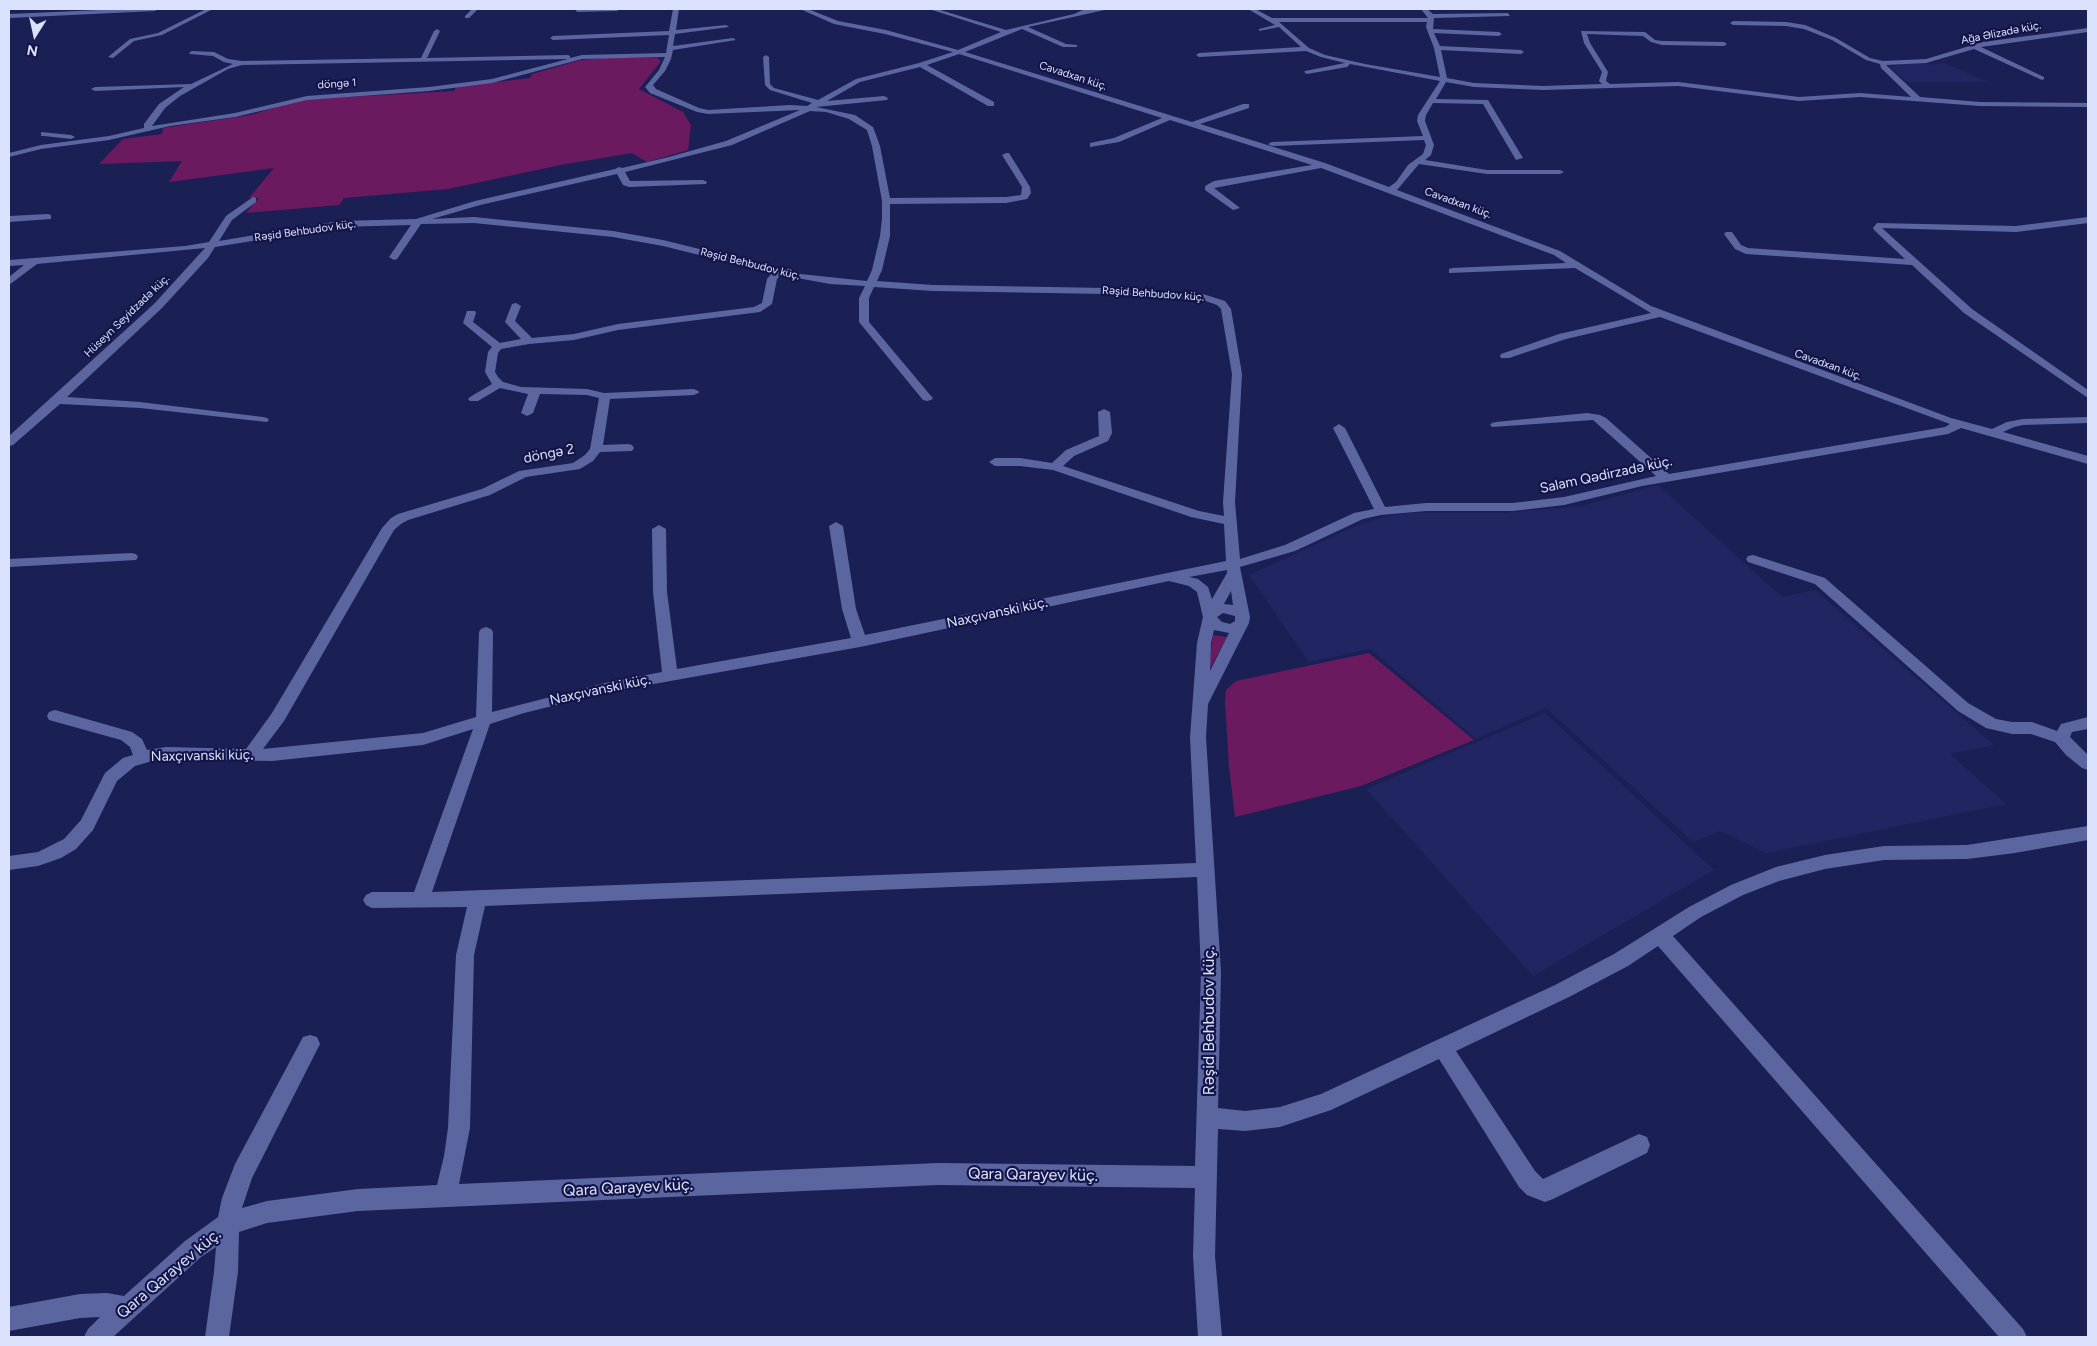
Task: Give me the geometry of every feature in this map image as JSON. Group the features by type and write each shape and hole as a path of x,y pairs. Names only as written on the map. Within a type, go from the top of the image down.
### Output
{"street":[{"path":"9,16 156,9"},
{"path":"111,57 132,40 160,34 210,9"},
{"path":"467,17 475,9"},
{"path":"577,10 617,9"},
{"path":"676,9 673,33 665,66 650,84 650,89 697,110 714,112 810,108 847,115 870,130 876,146 886,201 885,236 875,275 864,298 864,322 927,398"},
{"name":"Cavadxan küç.","path":"803,9 840,25 886,32 959,52 1322,165 1564,256 1634,301 1659,314 1959,424 2088,460"},
{"path":"932,9 1007,32"},
{"path":"394,258 420,220 478,203 543,189 619,169 671,159 729,143 810,108 858,80 920,65 959,52 1023,26 1082,12 1106,9"},
{"path":"1251,9 1280,25 1307,49 1323,56 1353,64 1474,85 1514,88 1678,84 1799,99 1860,95 1980,104 2088,105"},
{"path":"1390,191 1399,184 1408,170 1427,155 1430,145 1421,121 1430,101 1444,80 1431,31 1430,18 1424,9"},
{"path":"1063,11 1082,12"},
{"path":"1272,20 1508,15"},
{"path":"1733,23 1805,26 1834,39 1868,59 1883,63 1883,68 1919,100"},
{"path":"1261,30 1280,25"},
{"path":"1023,26 1065,46 1075,46"},
{"path":"554,38 673,33 726,27"},
{"name":"Ağa Əlizadə küç.","path":"1883,63 1932,60 1974,46 2040,35 2088,30"},
{"path":"423,60 437,31"},
{"path":"1431,31 1499,34"},
{"path":"1608,86 1601,79 1605,72 1587,44 1583,32 1640,34 1648,36 1653,41 1662,43 1724,44"},
{"name":"döngə 1","path":"9,155 41,147 110,138 148,129 244,113 307,98 429,89 505,79 582,58 669,52 733,40"},
{"path":"1974,46 2042,78"},
{"path":"1437,48 1521,52"},
{"path":"1199,55 1307,49"},
{"path":"192,53 214,54 223,60 241,63 554,56 582,58"},
{"path":"766,57 768,87 818,103 884,98"},
{"path":"148,129 148,124 162,106 191,85 241,63"},
{"path":"1307,72 1353,64"},
{"path":"920,65 991,104"},
{"path":"95,89 191,85"},
{"path":"1430,101 1485,102 1519,158"},
{"path":"1191,125 1246,106"},
{"path":"1093,145 1116,140 1168,118"},
{"path":"44,134 73,137 77,142"},
{"path":"1264,146 1428,138"},
{"path":"886,201 1006,200 1024,197 1027,193 1026,187 1006,155"},
{"path":"1419,162 1487,172 1560,172"},
{"path":"1236,208 1208,188 1214,184 1275,175 1322,165"},
{"path":"619,169 629,184 704,182"},
{"name":"Hüseyn Seyidzadə küç.","path":"9,442 158,306 205,256 229,218 253,200"},
{"path":"9,219 48,217"},
{"name":"Rəşid Behbudov küç.","path":"9,263 165,251 340,224 420,220 494,222 613,234 685,248 815,280 933,288 1106,291 1203,297 1221,303 1226,309 1237,374 1228,521 1243,620"},
{"path":"2088,220 2016,229 1878,226 1912,262 1968,311 2088,395"},
{"path":"1728,234 1738,247 1746,251 1912,262"},
{"path":"9,282 34,261"},
{"path":"1452,271 1579,265"},
{"path":"694,392 604,396 587,392 520,390 499,384 493,379 490,372 493,352 498,347 528,341 574,337 618,327 756,310 767,304 772,279 778,272"},
{"path":"516,306 510,322 528,341"},
{"path":"471,313 468,323 498,347"},
{"path":"1505,356 1563,336 1644,319 1659,314"},
{"path":"474,399 499,384"},
{"path":"527,413 535,391"},
{"path":"604,396 605,403 596,449 628,448"},
{"path":"57,400 140,405 263,420"},
{"path":"1055,467 1070,453 1104,438 1106,433 1104,412"},
{"path":"1496,425 1587,416 1596,417 1602,420 1666,478"},
{"path":"1992,433 2004,427 2023,422 2088,420"},
{"name":"Salam Qədirzadə küç.","path":"1234,569 1290,548 1359,516 1381,511 1426,507 1491,508 1539,504 1594,495 1666,478 1948,430 1959,424"},
{"path":"1339,428 1381,511"},
{"name":"döngə 2","path":"250,755 278,717 389,528 396,521 403,517 486,492 523,474 576,466 589,458 596,449"},
{"path":"995,462 1020,462 1055,467 1196,514 1228,521"},
{"path":"836,526 848,609 860,642"},
{"path":"659,529 660,592 670,675"},
{"path":"9,563 131,557"},
{"path":"1753,559 1820,581 1963,707 1992,724 2012,728 2032,728 2061,738 2072,751 2088,764"},
{"path":"1211,615 1234,569"},
{"name":"Naxçıvanski küç.","path":"9,863 38,859 55,853 70,844 87,825 111,777 129,762 142,757 166,754 272,755 423,739 523,708 670,675 860,642 1157,579 1234,569"},
{"path":"1157,579 1181,579 1199,586 1206,597 1213,624 1221,628 1236,628 1243,620"},
{"path":"1211,615 1218,609 1228,608 1237,611 1243,620"},
{"name":"Rəşid Behbudov küç.","path":"1210,1337 1204,1256 1205,1177 1209,1118 1211,972 1198,737 1204,643 1211,615"},
{"path":"1200,704 1243,620"},
{"path":"420,899 484,720 486,632"},
{"path":"55,716 126,736 136,743 142,757"},
{"path":"2061,738 2066,728 2088,723"},
{"path":"1209,1118 1245,1121 1280,1117 1324,1102 1562,991 1621,960 1659,934 1737,890 1776,874 1825,862 1884,853 1967,852 2088,833"},
{"path":"372,900 478,899 1143,871 1206,870"},
{"path":"445,1196 455,1156 458,1128 465,954 478,899"},
{"path":"1659,934 2015,1337"},
{"path":"217,1337 226,1272 228,1224 232,1198 243,1172 310,1044"},
{"path":"1442,1046 1527,1179 1535,1187 1544,1191 1639,1145"},
{"name":"Qara Qarayev küç.","path":"96,1337 193,1249 228,1224 268,1212 358,1200 938,1174 1205,1177"},
{"path":"9,1319 80,1306 107,1305 127,1308"}],"shaded area":[{"path":"657,58 661,61 639,89 683,112 691,125 688,150 647,162 632,153 560,165 448,189 344,198 339,205 246,213 259,198 249,198 274,168 169,182 182,161 99,164 123,139 162,134 163,128 251,115 289,103 312,99 454,91 456,87 530,78 532,74 581,60"},
{"path":"1923,62 1930,65 1944,63 1988,82 1907,82 1888,66"},
{"path":"1658,485 1782,597 1815,590 1994,745 1950,754 2006,804 1766,853 1720,831 1693,842 1546,708 1476,739 1370,649 1309,662 1249,575 1356,526 1386,516 1411,513 1505,513 1582,506"},
{"path":"1213,635 1227,637 1208,672"},
{"path":"1369,653 1474,740 1361,786 1235,817 1229,767 1226,690 1236,681"},
{"path":"1545,713 1714,870 1533,976 1366,789"}]}
